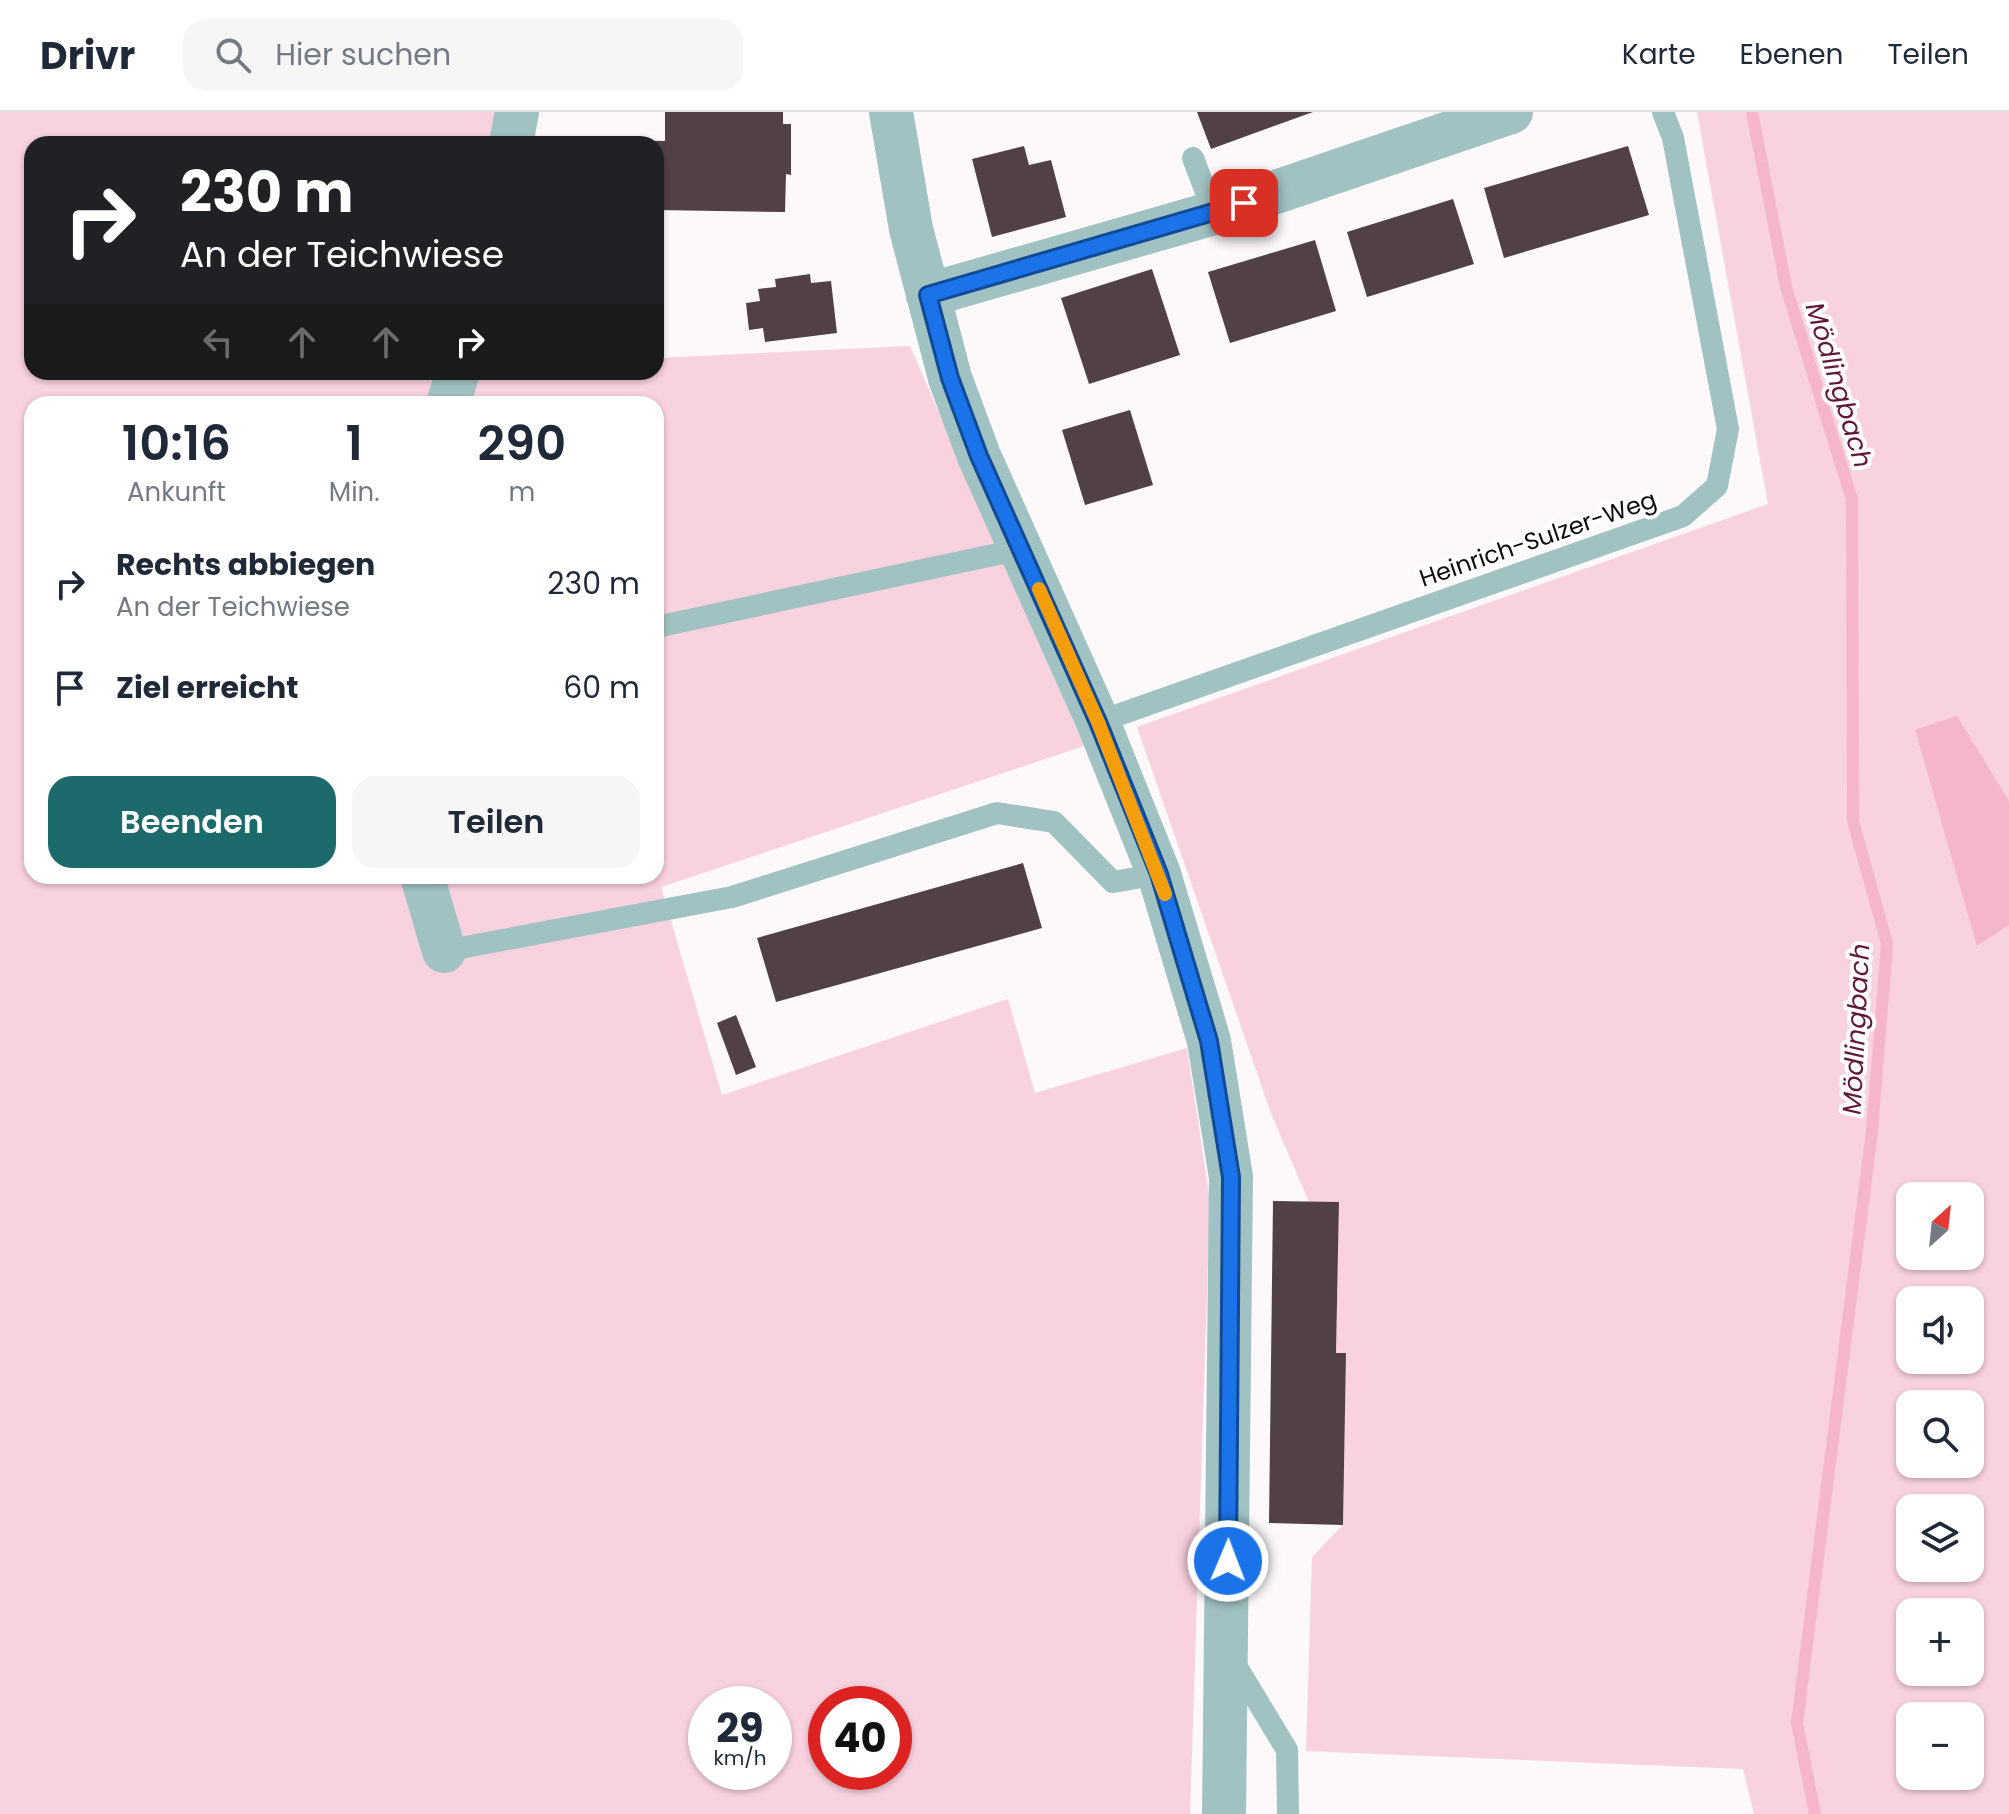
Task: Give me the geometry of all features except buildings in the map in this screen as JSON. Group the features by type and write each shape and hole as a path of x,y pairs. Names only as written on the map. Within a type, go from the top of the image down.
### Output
{"street":[{"path":"512,136 517,112"},
{"path":"891,112 911,229 950,378 1098,722 1159,874 1209,1041 1231,1177 1224,1814"},
{"path":"928,295 1214,213 1511,112"},
{"path":"424,884 444,951"}],"lane":[{"name":"Heinrich-Sulzer-Weg","path":"1098,722 1683,516 1717,486 1728,429 1673,138 1663,112"},
{"path":"1193,158 1214,213"},
{"path":"664,625 1021,549"},
{"path":"444,951 732,897 997,813 1054,822 1113,882 1159,874"},
{"path":"1227,1650 1287,1750 1288,1814"}],"shaded area":[{"path":"0,112 504,112 500,136 24,136 24,380 664,380 664,358 910,346 1084,746 661,887 722,1095 1008,999 1035,1093 1187,1048 1210,1201 1190,1814 0,1814"},
{"path":"1697,112 2009,112 2009,801 1957,717 1915,731 1978,945 2009,925 2009,1814 1754,1814 1743,1769 1306,1751 1312,1557 1343,1525 1346,1353 1336,1353 1339,1202 1309,1202 1272,1116 1137,727 1768,504"},
{"path":"1957,716 2009,801 2009,925 1977,946 1915,730"}],"waterway":[{"name":"Mödlingbach","path":"1752,112 1786,287 1852,500 1853,821 1887,944 1872,1131 1797,1723 1815,1814"}],"slow traffic":[{"path":"1039,589 1098,722 1165,894"}],"route":[{"path":"1228,1561 1231,1177 1209,1041 1159,874 1098,722 979,456 950,378 928,295 1244,203"}]}
